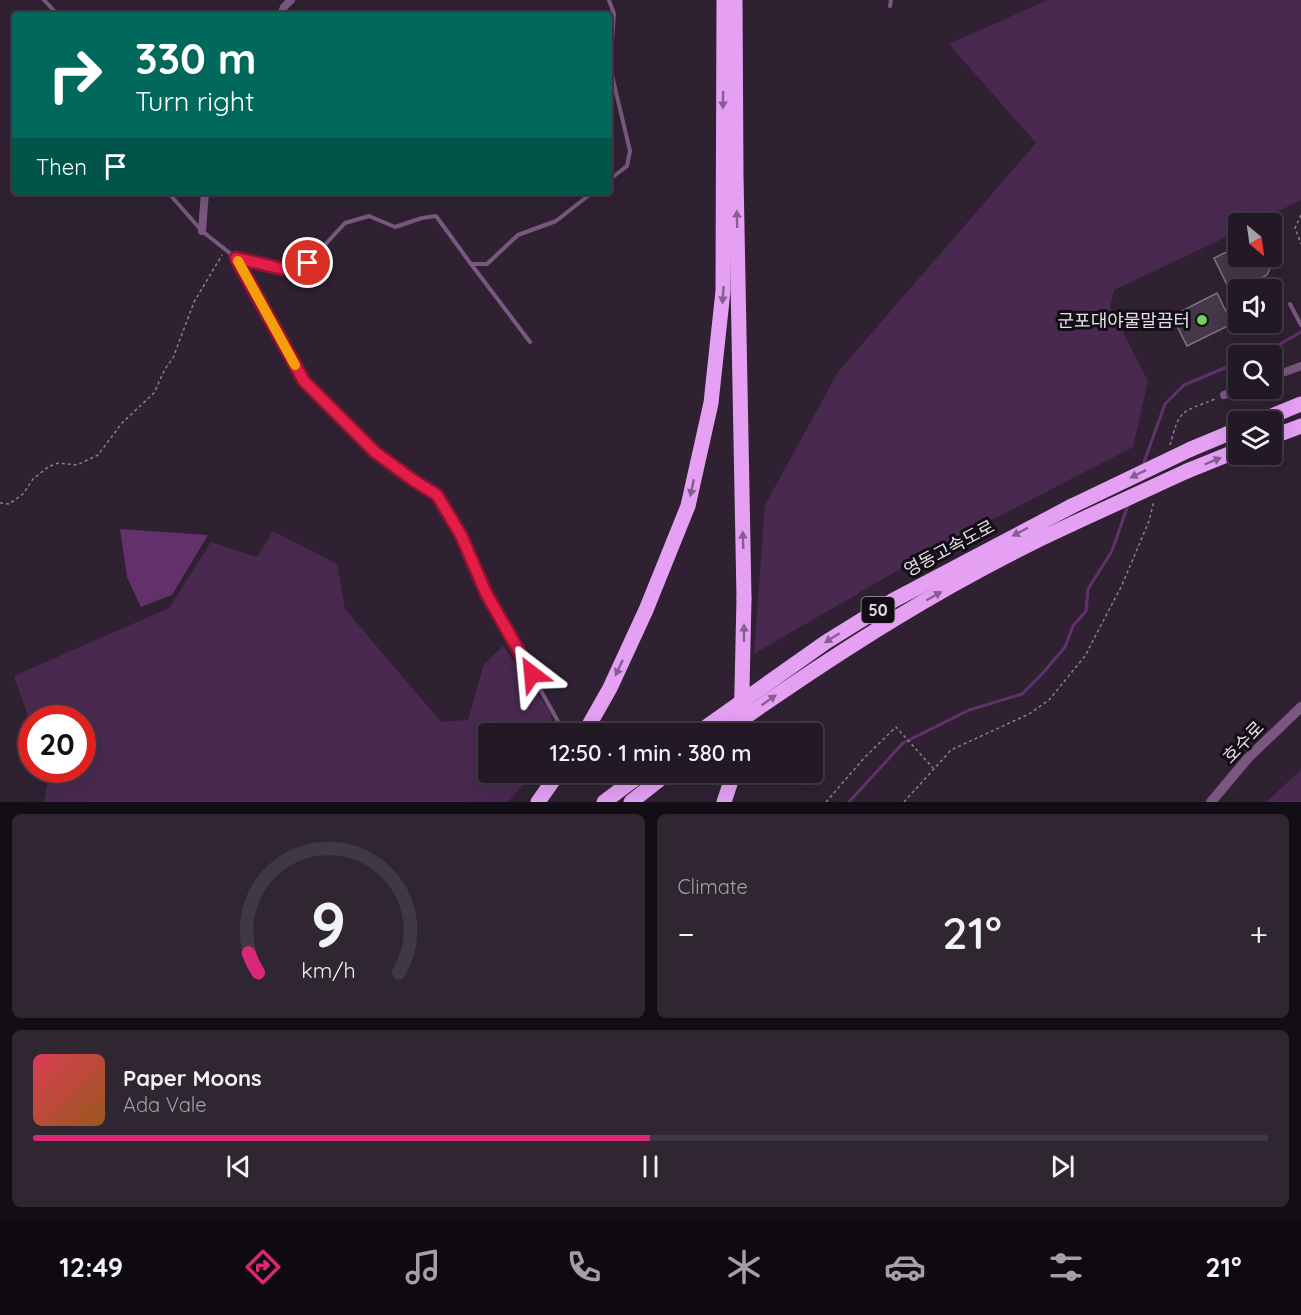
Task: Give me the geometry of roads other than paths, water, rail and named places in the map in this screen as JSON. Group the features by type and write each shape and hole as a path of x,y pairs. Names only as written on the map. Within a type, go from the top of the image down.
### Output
{"highway":[{"path":"590,723 615,678 646,610 688,506 711,404 723,291 724,0"},
{"path":"735,0 736,187 744,598 741,723"},
{"path":"1282,412 1301,404"},
{"path":"1282,433 1301,426"},
{"name":"영동고속도로","path":"712,723 826,642 892,601 1072,506 1228,434"},
{"name":"영동고속도로","path":"737,723 815,668 970,575 1072,524 1228,454"},
{"path":"538,802 551,783"},
{"path":"604,802 629,783"},
{"path":"631,802 655,783"},
{"path":"724,802 730,783"}],"street":[{"path":"202,231 205,195"},
{"path":"1282,373 1301,366"},
{"path":"1224,395 1228,393"},
{"name":"호수로","path":"1211,802 1248,758 1301,707"}],"lane":[{"path":"44,0 55,12"},
{"path":"609,0 614,14 612,40"},
{"path":"890,6 891,0"},
{"path":"612,75 630,151 627,166 612,178"},
{"path":"171,195 202,231 236,258 304,381 375,452 437,495 461,535 486,593 559,723"},
{"path":"471,264 487,264 518,235 556,221 589,195"},
{"path":"236,258 283,269 308,263 345,223 369,216 395,227 436,216 530,342"},
{"path":"1290,304 1301,326"}],"waterway":[{"path":"1278,345 1301,332"},
{"path":"1143,465 1165,404 1184,385 1228,367"},
{"path":"849,802 903,743 969,710 1022,694 1042,674 1065,647 1073,626 1086,611 1088,589 1112,551 1128,505"}],"place":[{"name":"군포대야물말끔터","path":"1202,320"}]}
